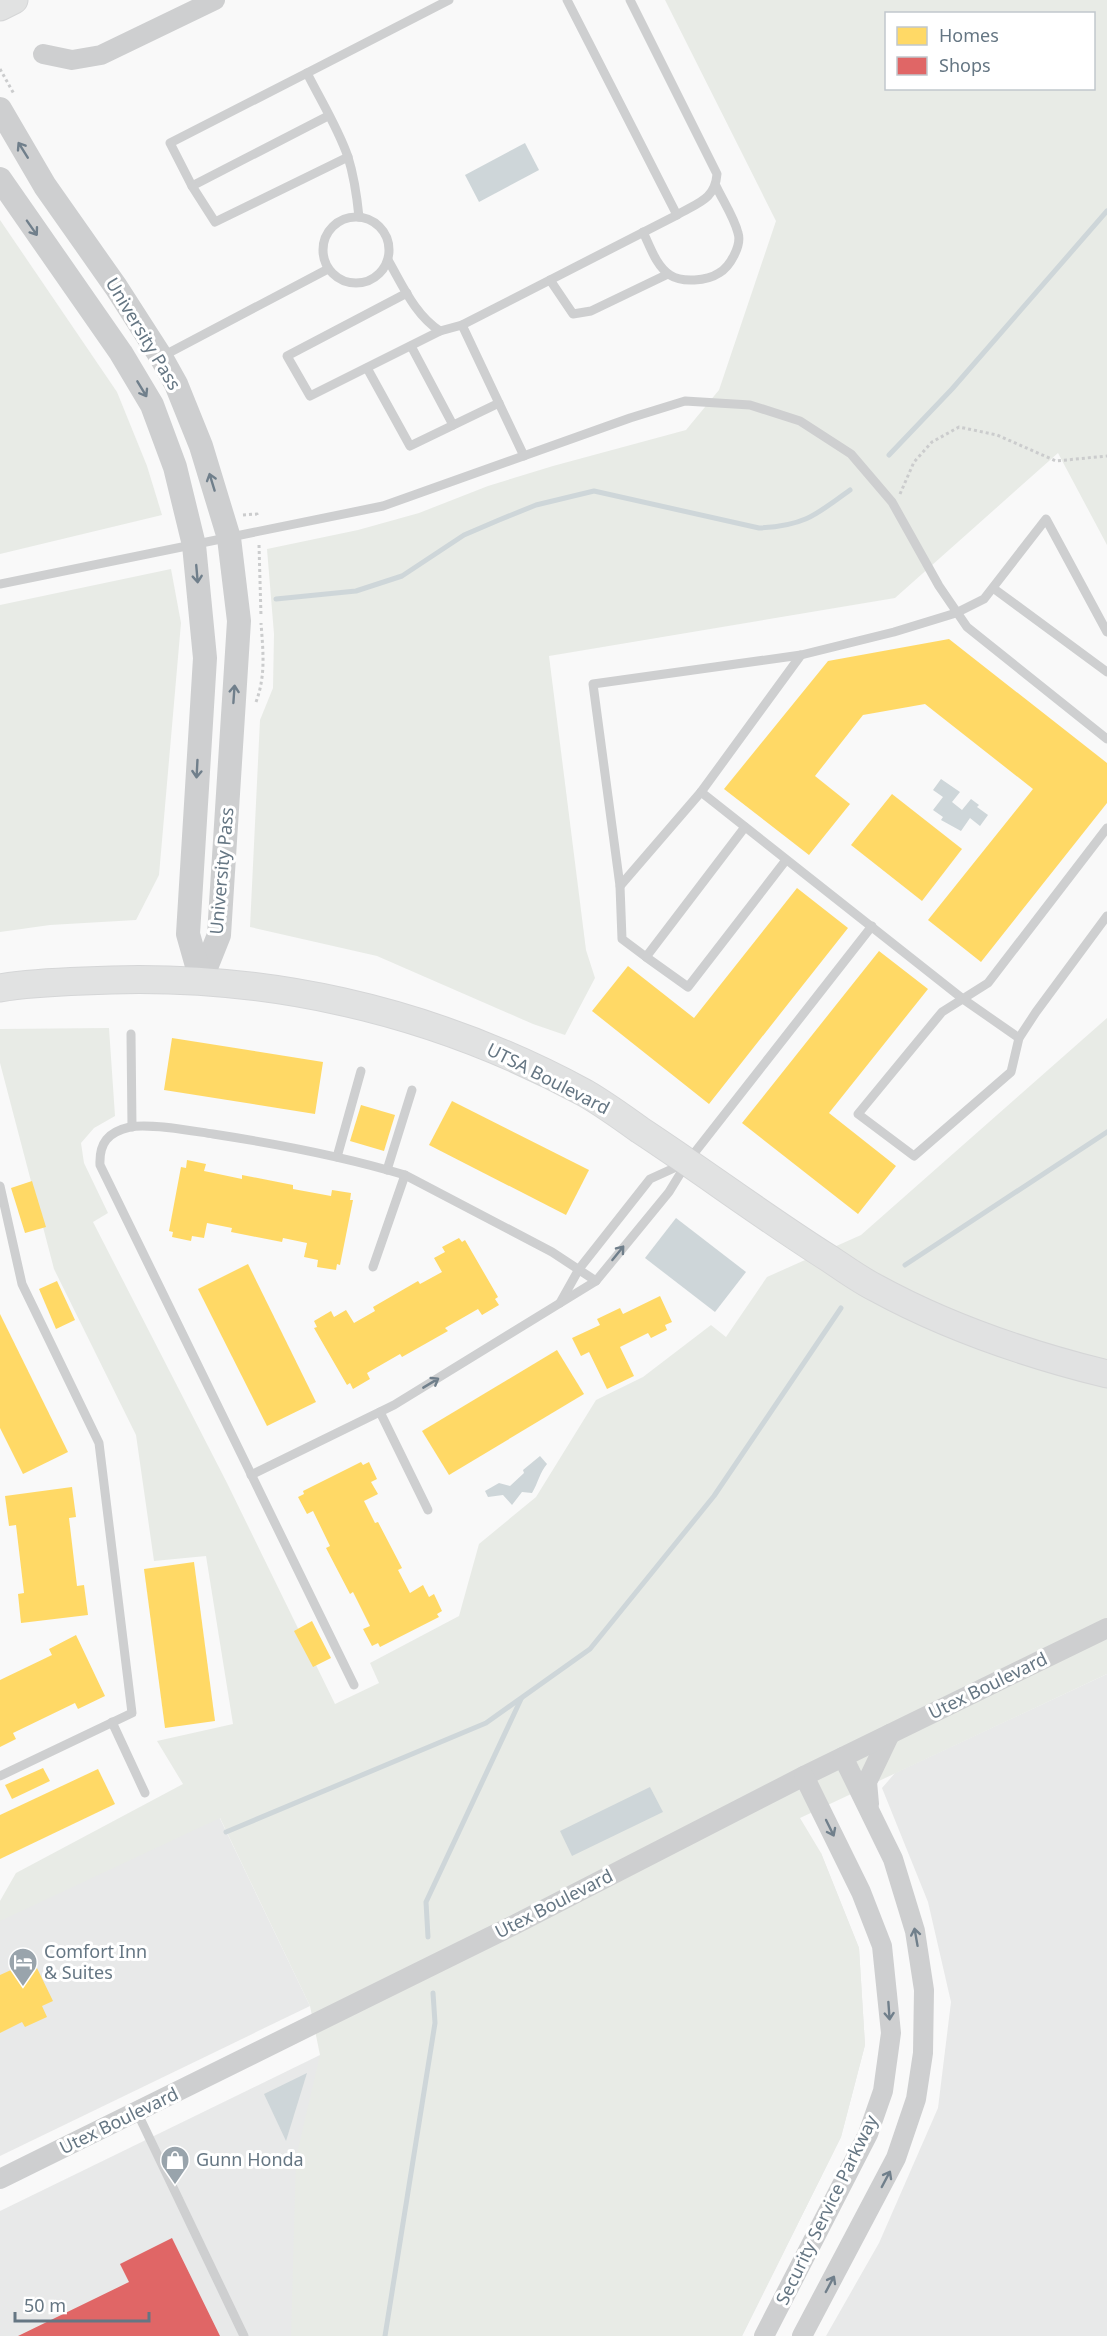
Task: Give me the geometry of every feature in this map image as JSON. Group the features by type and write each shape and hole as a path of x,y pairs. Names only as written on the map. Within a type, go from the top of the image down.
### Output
{"main road":[{"path":"0,7 14,0"},
{"name":"UTSA Boulevard","path":"0,988 112,979 201,980 312,994 447,1030 508,1055 587,1094 688,1161 794,1237 875,1288 977,1336 1043,1359 1107,1374"}],"street":[{"path":"43,54 72,60 101,56 215,0"},
{"name":"University Pass","path":"0,109 45,186 116,287 176,384 201,446 229,538 239,621 219,935 201,980"},
{"name":"University Pass","path":"0,179 121,353 152,405 176,467 195,545 205,658 188,934 201,980"},
{"name":"Utex Boulevard","path":"0,2179 514,1925 843,1756 1107,1628"},
{"name":"Security Service Parkway","path":"872,1816 867,1782 890,1734"},
{"name":"Security Service Parkway","path":"802,2336 896,2158 916,2099 923,2053 924,1990 915,1931 893,1859 843,1756"},
{"name":"Security Service Parkway","path":"764,2336 868,2134 883,2091 891,2033 882,1946 861,1892 804,1776"},
{"path":"883,2091 916,2099"}],"lane":[{"path":"348,157 215,222 192,186 170,144 449,0"},
{"path":"567,0 676,215"},
{"path":"407,292 287,356 310,396 440,331 462,325 709,196 716,186 717,174 630,0"},
{"path":"307,73 348,157 356,189 359,217"},
{"path":"192,186 328,116"},
{"path":"643,232 662,269 673,277 688,280 721,273 738,246 739,234 716,186"},
{"path":"359,217 374,221 388,240 388,260 383,270 366,282 355,284 345,282 328,269 323,259 322,247 325,236 331,226 341,220 359,217"},
{"path":"388,260 427,323 440,331"},
{"path":"161,357 328,269"},
{"path":"550,280 573,314 580,314 591,311 668,273"},
{"path":"462,325 524,456"},
{"path":"411,346 453,424"},
{"path":"367,368 410,446 499,402"},
{"path":"0,584 383,506 685,401 750,405 800,421 851,454 892,502 939,586 967,627 1107,739"},
{"path":"786,860 688,987 622,939 620,886 593,684 801,655 894,632 956,613 984,599 1046,519 1107,632"},
{"path":"993,588 1107,672"},
{"path":"620,886 701,792 801,655"},
{"path":"701,792 963,999 1019,1038"},
{"path":"646,957 745,827"},
{"path":"1107,828 988,983 942,1012 858,1114 914,1156 1011,1072 1019,1038 1107,916"},
{"path":"251,1475 380,1412 596,1281 669,1192 688,1161 872,926"},
{"path":"131,1034 132,1126"},
{"path":"337,1157 361,1071"},
{"path":"387,1170 412,1090"},
{"path":"354,1685 100,1165 99,1151 105,1141 117,1132 132,1126 179,1129 303,1148 405,1175 552,1252 596,1281"},
{"path":"559,1305 579,1269 650,1179 688,1161"},
{"path":"373,1268 405,1175"},
{"path":"0,1186 22,1284 99,1443 132,1713 0,1776"},
{"path":"380,1412 428,1510"},
{"path":"112,1722 145,1793"},
{"path":"137,2112 244,2336"}],"path":[{"path":"892,502 901,493 914,462 932,442 959,427 997,435 1056,461 1107,456"}],"shaded area":[{"path":"665,0 1107,0 1107,545 1058,453 895,598 549,656 586,950 595,978 565,1035 533,1024 377,956 250,927 260,720 273,688 274,634 267,549 358,530 419,513 488,486 686,430 719,390 776,221"},
{"path":"525,143 539,170 479,202 465,175"},
{"path":"0,220 117,392 147,466 162,515 0,554"},
{"path":"171,569 181,623 159,875 136,920 50,925 0,932 0,605"},
{"path":"941,779 960,792 952,802 962,810 971,799 988,815 980,826 970,818 961,831 941,820 943,817 933,810 943,797 933,790"},
{"path":"1107,1018 1107,1674 800,1818 821,1853 859,1948 865,2045 841,2137 742,2336 291,2336 296,2158 320,2055 310,2006 220,1818 0,1921 0,1901 16,1873 183,1784 157,1741 233,1724 206,1556 154,1561 136,1435 54,1269 0,1063 0,1029 109,1028 115,1116 94,1128 81,1143 84,1163 108,1213 93,1222 227,1483 335,1704 379,1683 370,1663 459,1616 479,1544 536,1497 596,1400 643,1377 711,1325 726,1337 767,1277 861,1235"},
{"path":"676,1218 746,1272 715,1312 645,1258"},
{"path":"540,1456 547,1464 532,1493 522,1492 512,1505 503,1495 488,1497 485,1491 499,1483 510,1486 524,1473 523,1470"},
{"path":"1107,1674 1107,2336 826,2336 879,2243 938,2108 951,2002 928,1902 882,1788 895,1773"},
{"path":"650,1787 663,1812 572,1856 560,1831"},
{"path":"213,1804 310,2006 0,2156 0,1909"},
{"path":"821,1853 859,1948 865,2045 841,2137 742,2336 0,2336 0,2211 320,2055"},
{"path":"307,2073 286,2141 264,2094"}],"building: Homes":[{"path":"949,639 1107,763 1107,803 981,962 928,920 1033,789 925,704 863,715 815,776 850,804 809,855 724,789 828,661"},
{"path":"892,794 962,849 922,901 851,845"},
{"path":"797,888 848,928 709,1104 592,1011 628,966 694,1018"},
{"path":"879,951 928,989 829,1113 896,1166 858,1214 742,1123"},
{"path":"172,1038 323,1062 315,1114 164,1090"},
{"path":"452,1101 589,1170 566,1215 429,1145"},
{"path":"361,1105 395,1115 384,1151 350,1141"},
{"path":"187,1160 206,1164 204,1171 242,1179 242,1175 293,1185 293,1189 331,1196 332,1190 351,1193 350,1200 353,1200 340,1265 337,1264 336,1270 317,1267 318,1260 304,1257 307,1243 283,1238 282,1242 231,1232 232,1228 207,1223 204,1238 192,1236 191,1241 172,1237 173,1232 169,1231 181,1167 186,1168"},
{"path":"32,1181 46,1227 25,1233 11,1188"},
{"path":"459,1238 462,1242 465,1240 498,1297 495,1299 499,1305 482,1315 478,1309 445,1328 448,1331 402,1357 400,1354 367,1373 370,1379 353,1389 350,1383 347,1385 314,1328 317,1327 314,1321 331,1311 334,1317 346,1310 354,1323 375,1311 373,1307 418,1281 420,1284 442,1272 434,1258 445,1252 442,1247"},
{"path":"248,1264 316,1402 267,1426 198,1289"},
{"path":"57,1281 75,1320 56,1329 39,1289"},
{"path":"660,1296 672,1322 665,1325 667,1330 651,1338 648,1333 620,1347 634,1376 607,1389 589,1352 581,1356 572,1338 600,1325 597,1319 620,1308 623,1314"},
{"path":"0,1314 68,1452 23,1474 0,1428"},
{"path":"557,1350 584,1394 449,1475 422,1431"},
{"path":"361,1462 363,1465 369,1462 377,1479 371,1482 378,1494 364,1501 375,1523 378,1522 402,1568 398,1570 410,1593 423,1585 429,1597 434,1594 442,1611 437,1614 439,1617 380,1647 378,1643 372,1646 363,1629 370,1626 353,1592 350,1594 326,1548 330,1546 313,1511 307,1514 298,1497 304,1494 303,1491"},
{"path":"72,1487 76,1517 69,1518 77,1586 84,1585 88,1615 21,1623 18,1594 24,1593 16,1525 9,1526 5,1496"},
{"path":"194,1562 215,1721 165,1728 144,1569"},
{"path":"312,1621 331,1658 313,1667 294,1631"},
{"path":"76,1635 105,1696 78,1709 75,1703 13,1733 16,1739 0,1747 0,1680 52,1655 49,1649"},
{"path":"43,1768 50,1781 12,1799 5,1785"},
{"path":"98,1769 115,1804 0,1859 0,1815"},
{"name":"Comfort Inn & Suites","path":"35,1964 53,2001 42,2006 47,2017 25,2027 22,2022 0,2033 0,1975 22,1965 25,1969"}],"building: Shops":[{"path":"172,2238 220,2336 18,2336 129,2282 120,2264"}],"waterway":[{"path":"889,455 952,389 1107,211"},
{"path":"276,599 356,591 402,576 464,535 536,505 594,491 759,528 787,525 809,518 850,490"},
{"path":"905,1265 1107,1132"},
{"path":"226,1832 486,1723 590,1649 714,1496 841,1308"},
{"path":"428,1937 426,1902 521,1699"},
{"path":"385,2336 435,2023 433,1993"}],"place":[{"name":"Comfort Inn & Suites","path":"23,1988"},
{"name":"Gunn Honda","path":"175,2186"}]}
